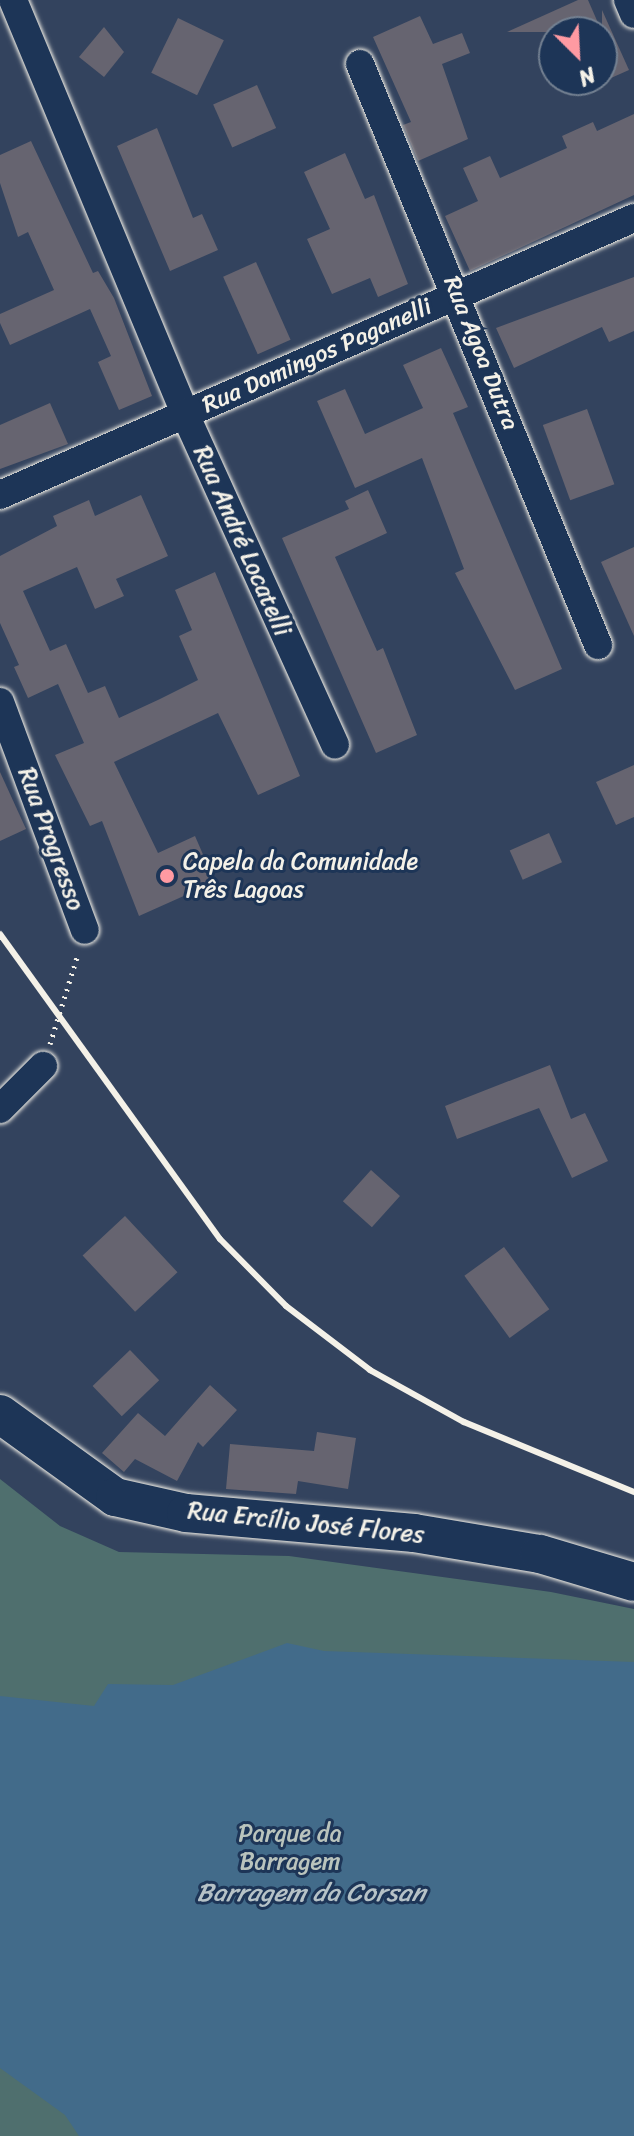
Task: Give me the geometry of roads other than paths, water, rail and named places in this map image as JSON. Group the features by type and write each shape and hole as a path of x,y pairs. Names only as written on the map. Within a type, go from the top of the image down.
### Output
{"street":[{"name":"Rua André Locatelli","path":"13,0 185,414 335,745"},
{"path":"628,0 634,14"},
{"name":"Rua Agoa Dutra","path":"360,64 458,294 598,645"},
{"name":"Rua Domingos Paganelli","path":"0,495 634,218"},
{"name":"Rua Progresso","path":"0,702 85,930"},
{"path":"0,1109 43,1066"},
{"name":"Rua Ercílio José Flores","path":"0,1414 115,1497 186,1513 414,1533 540,1554 634,1582"}],"water":[{"name":"Barragem da Corsan","path":"287,1643 324,1651 634,1662 634,2136 79,2136 65,2115 0,2068 0,1696 94,1706 108,1684 173,1685"}],"railway":[{"path":"0,934 220,1239 286,1306 370,1370 464,1422 634,1492"}],"place":[{"name":"Capela da Comunidade Três Lagoas","path":"167,876"}],"park label":[{"name":"Parque da Barragem","path":"290,1848"}]}
